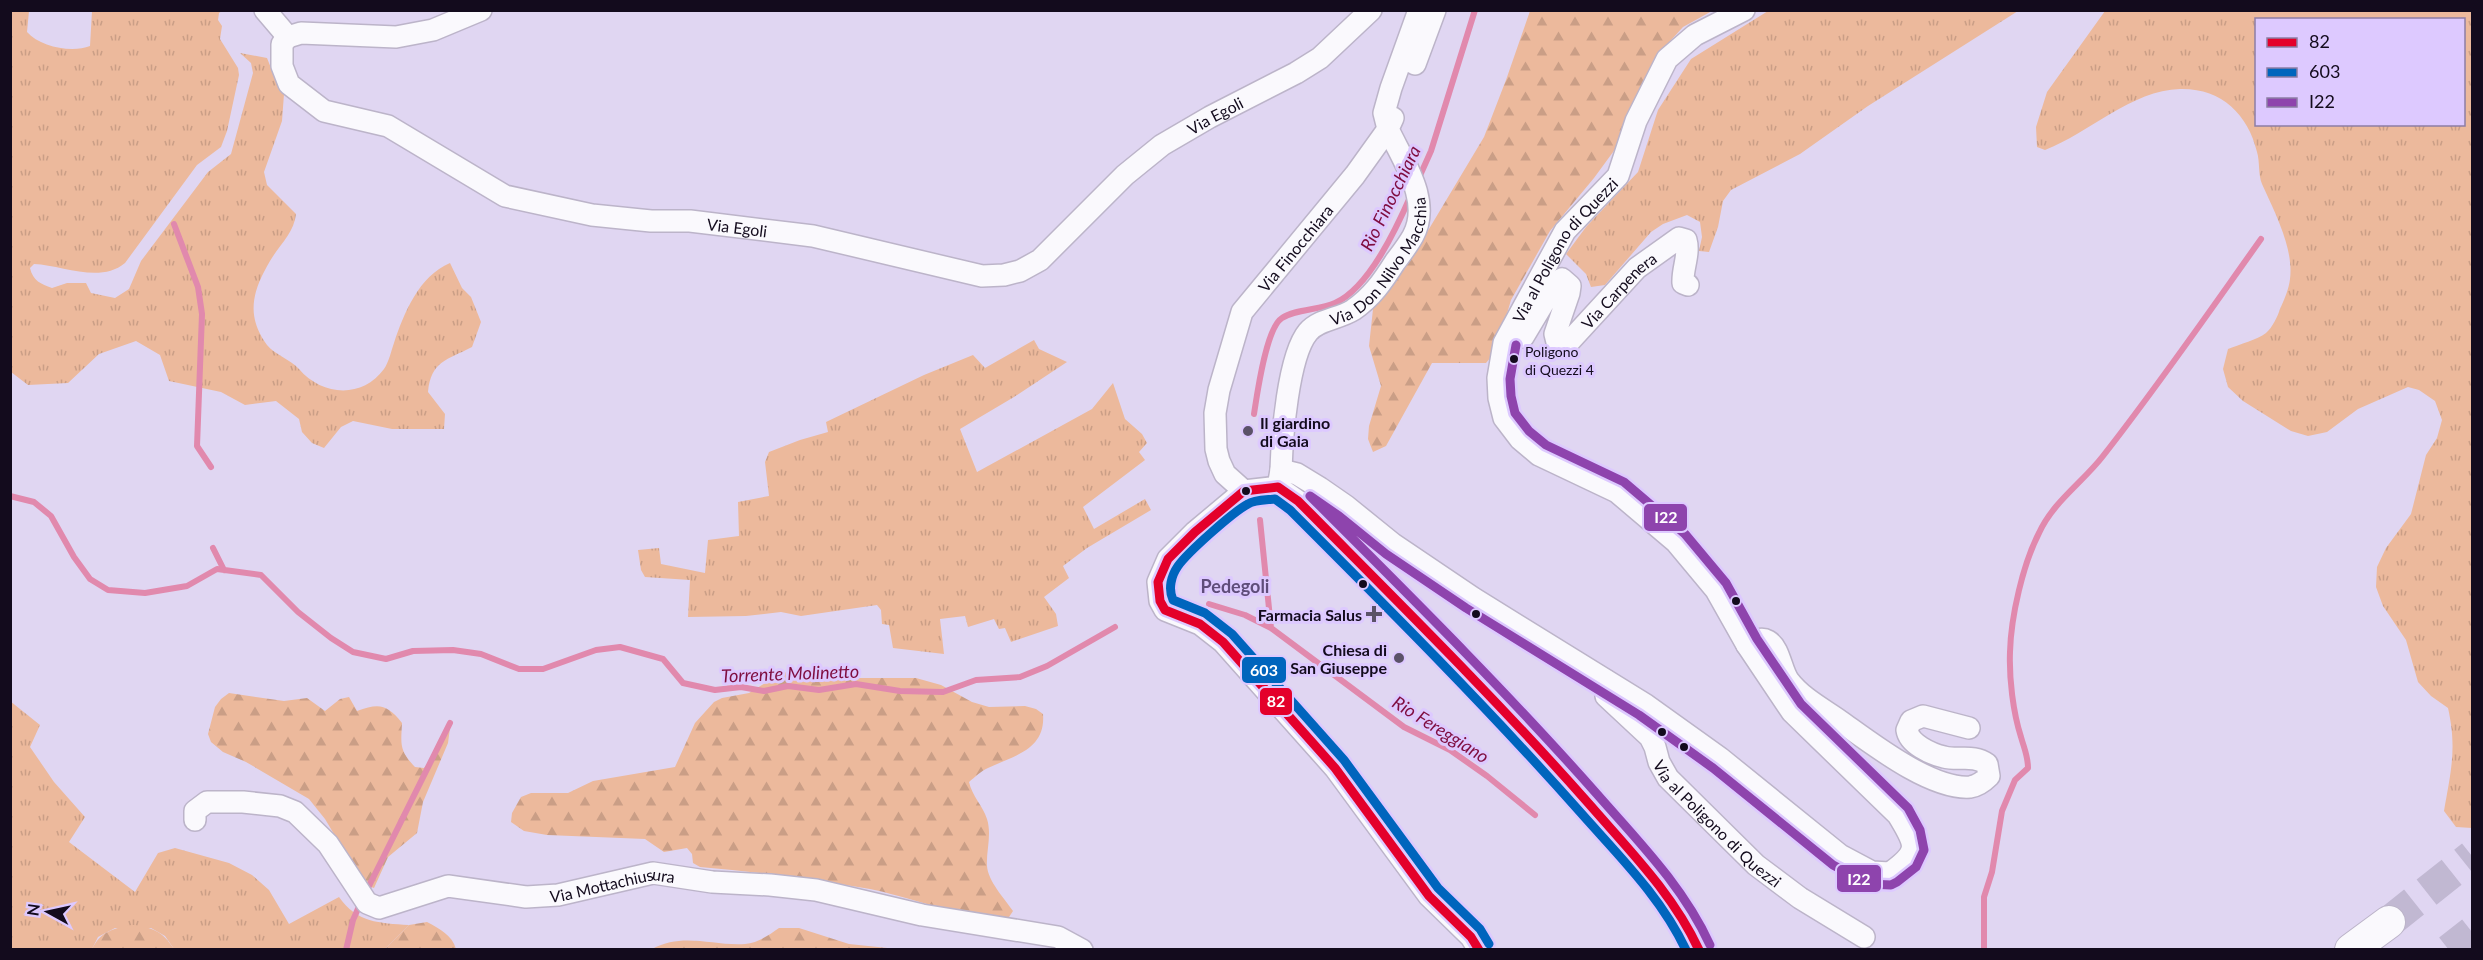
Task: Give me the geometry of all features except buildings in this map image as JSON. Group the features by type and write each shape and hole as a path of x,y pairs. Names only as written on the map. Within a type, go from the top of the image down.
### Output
{"highway":[{"path":"2351,950 2389,922"}],"street":[{"path":"265,10 288,37 301,33 318,32 396,37 433,30 481,10"},
{"name":"Via Egoli","path":"288,37 282,44 280,54 289,84 324,111 388,126 504,196 592,215 651,221 690,221 813,236 982,276 1004,275 1020,271 1040,260 1125,175 1162,145 1320,58 1371,10"},
{"path":"1391,136 1384,113 1419,10"},
{"path":"1391,136 1399,104 1435,10"},
{"name":"Via al Poligono di Quezzi","path":"1279,479 1298,474 1346,506 1393,544 1473,598 1646,705 1720,758 1840,855 1872,872 1890,873 1910,859 1913,848 1910,835 1898,815 1792,712 1747,645 1716,590 1676,542 1617,492 1539,455 1520,439 1504,418 1499,398 1498,378 1504,343 1565,231 1618,176 1636,121 1667,59 1695,35 1744,10"},
{"name":"Via Don Nilvo Macchia","path":"1279,479 1281,448 1295,359 1299,347 1316,325 1351,311 1374,294 1414,234 1420,208 1419,196 1391,136"},
{"name":"Via Finocchiara","path":"1244,491 1225,474 1219,461 1215,413 1219,390 1242,312 1355,175 1391,136"},
{"name":"Via Carpenera","path":"1504,343 1519,343 1556,282 1562,279 1570,286 1555,334 1557,342 1569,342 1637,268 1679,238 1686,240 1688,245 1683,277 1683,283 1688,285"},
{"path":"1479,950 1471,938 1429,896 1335,768 1223,642 1200,624 1170,612 1162,606 1158,588 1162,568 1168,559 1195,532 1244,491 1279,479 1585,799 1643,864 1676,907 1699,950"},
{"path":"1747,645 1760,639 1768,641 1773,646 1788,680 1802,695 1893,758 1923,775 1964,787 1977,785 1989,776 1986,764 1982,760 1945,758 1913,743 1907,730 1911,721 1923,716 1969,728"},
{"name":"Via al Poligono di Quezzi","path":"1605,680 1606,696 1650,737 1659,762 1668,778 1756,865 1800,898 1864,937"},
{"name":"Via Mottachiusura","path":"195,820 195,811 207,802 243,802 287,808 304,820 328,844 367,903 379,908 448,886 526,897 558,895 653,873 712,882 816,890 922,915 1058,937 1082,950"}],"green space":[{"path":"11,11 29,11 27,32 40,42 74,49 90,46 92,11 222,11 219,13 218,20 222,26 220,39 238,68 239,75 227,131 221,147 197,165 125,263 115,269 93,273 34,264 30,268 35,279 52,288 67,283 86,283 91,293 115,298 129,289 141,261 208,172 231,154 253,73 251,63 240,53 267,58 284,94 282,121 264,172 267,185 296,214 292,227 270,261 256,292 254,313 260,334 270,348 319,385 342,390 365,385 375,379 386,366 408,308 421,286 439,269 450,263 462,288 471,297 481,322 472,347 442,363 430,382 428,392 445,414 444,429 392,429 353,421 341,427 324,448 312,443 302,432 299,419 276,401 245,405 221,392 169,381 160,355 136,341 99,354 68,383 28,385 11,372"},
{"path":"1530,11 1712,11 1683,27 1654,59 1616,148 1550,231 1511,300 1496,351 1486,363 1432,363 1386,446 1373,452 1368,439 1369,426 1381,386 1369,346 1373,309 1408,264 1484,137"},
{"path":"1768,11 2018,11 1868,106 1800,154 1731,190 1723,201 1718,227 1709,252 1699,251 1702,237 1700,222 1687,215 1663,224 1651,232 1605,285 1591,287 1586,274 1566,254 1586,227 1638,172 1658,110 1691,59"},
{"path":"2105,11 2472,11 2472,828 2456,827 2444,811 2453,748 2448,708 2431,696 2418,682 2406,640 2383,606 2376,587 2377,567 2386,548 2411,514 2426,455 2437,438 2442,420 2435,401 2419,390 2408,387 2358,409 2327,432 2308,436 2291,431 2243,401 2228,387 2223,369 2228,349 2258,338 2270,328 2278,315 2287,291 2290,267 2286,242 2262,184 2253,138 2239,115 2220,98 2195,90 2162,91 2128,104 2045,150 2037,147 2036,127 2047,92"},
{"path":"1034,340 1039,349 1067,362 960,429 977,472 1092,409 1113,383 1125,419 1142,434 1147,443 1139,452 1145,460 1083,507 1094,529 1145,499 1151,510 1087,548 1063,566 1069,578 1044,597 1056,614 1058,626 1011,642 1005,628 999,629 994,619 968,627 965,616 940,619 944,654 893,648 889,625 882,624 881,610 877,605 801,616 781,612 746,616 688,617 690,580 645,577 641,570 638,550 659,548 661,564 705,573 708,540 739,536 738,502 769,496 765,462 769,452 828,432 826,422 924,375 973,355 985,368"},
{"path":"798,669 817,670 842,678 916,678 941,685 972,702 989,707 1025,706 1043,714 1043,726 1034,744 1017,755 985,769 969,782 988,825 988,872 1013,911 1009,917 996,918 961,913 849,885 700,867 693,863 692,854 687,848 664,852 645,839 547,835 524,831 511,822 512,813 521,797 531,793 568,793 593,781 675,767 695,723 714,702 722,698 749,693 780,674"},
{"path":"229,693 284,701 307,698 325,711 340,699 349,697 357,711 382,707 392,712 402,723 402,747 415,767 424,768 441,736 450,728 448,743 423,802 417,833 388,857 374,888 366,885 361,879 325,819 309,799 246,762 223,752 211,742 208,734 215,707"},
{"path":"10,701 40,725 30,747 54,782 85,817 69,842 135,892 158,853 175,848 229,863 252,875 269,890 289,924 339,897 346,906 361,917 378,922 409,925 385,949 174,949 165,936 151,928 115,928 98,937 92,949 11,949"},
{"path":"427,922 448,936 456,949 385,949 409,925"},
{"path":"133,925 157,931 174,949 92,949 109,931"},
{"path":"779,928 799,928 849,944 897,949 652,949 675,941 686,940 745,944 763,938"}],"waterway":[{"name":"Rio Finocchiara","path":"1418,180 1431,151 1475,10"},
{"name":"Rio Finocchiara","path":"1254,414 1263,363 1276,324 1287,315 1335,303 1359,284 1380,255 1411,195"},
{"path":"174,224 198,287 202,314 197,446 211,467"},
{"path":"1984,950 1984,897 1992,872 2002,811 2015,780 2028,768 2014,706 2010,652 2019,591 2033,546 2052,512 2095,466 2123,430 2261,239"},
{"name":"Torrente Molinetto","path":"10,496 34,502 51,516 74,557 90,579 108,590 145,593 187,586 217,569 261,575 298,612 331,638 353,652 386,659 413,651 453,650 481,654 519,669 543,669 596,650 620,647 663,659 683,683 715,690 741,687 764,691 788,686 819,690 856,684 900,691 943,692 976,680 1020,677 1047,666 1115,627"},
{"name":"Rio Finocchiara","path":"1260,520 1271,628"},
{"path":"213,548 224,570"},
{"name":"Rio Fereggiano","path":"1209,604 1245,615 1271,628 1404,727 1450,750 1487,776 1535,815"},
{"path":"366,892 450,723"},
{"path":"346,950 353,920 361,902"}],"tunnel":[{"path":"2389,922 2472,856"},
{"path":"2449,950 2472,932"}],"transit line":[{"name":"I22","path":"1516,345 1510,379 1511,396 1515,413 1529,431 1546,445 1624,482 1685,534 1726,583 1757,639 1801,704 1908,808 1920,830 1924,850 1916,867 1897,882 1891,885 1869,884 1833,865 1713,768 1639,715 1466,608 1386,554 1310,496 1491,679 1596,793 1673,884 1687,903 1710,945"},
{"name":"82","path":"1479,950 1471,937 1429,896 1335,768 1223,642 1200,624 1165,610 1160,601 1158,582 1168,559 1195,532 1244,491 1278,487 1298,501 1452,657 1556,767 1664,892 1677,910 1699,950"},
{"name":"603","path":"1489,944 1480,929 1438,888 1344,760 1232,634 1205,613 1173,600 1171,583 1178,566 1211,533 1248,504 1275,499 1290,510 1401,622 1510,735 1624,861 1664,912 1686,950"}],"place":[{"name":"Poligono di Quezzi 4","path":"1514,359"},
{"name":"Il giardino di Gaia","path":"1248,431"},
{"name":"Farmacia Salus","path":"1374,614"},
{"name":"Chiesa di San Giuseppe","path":"1399,658"}],"district":[{"name":"Pedegoli","path":"1235,586"}]}
